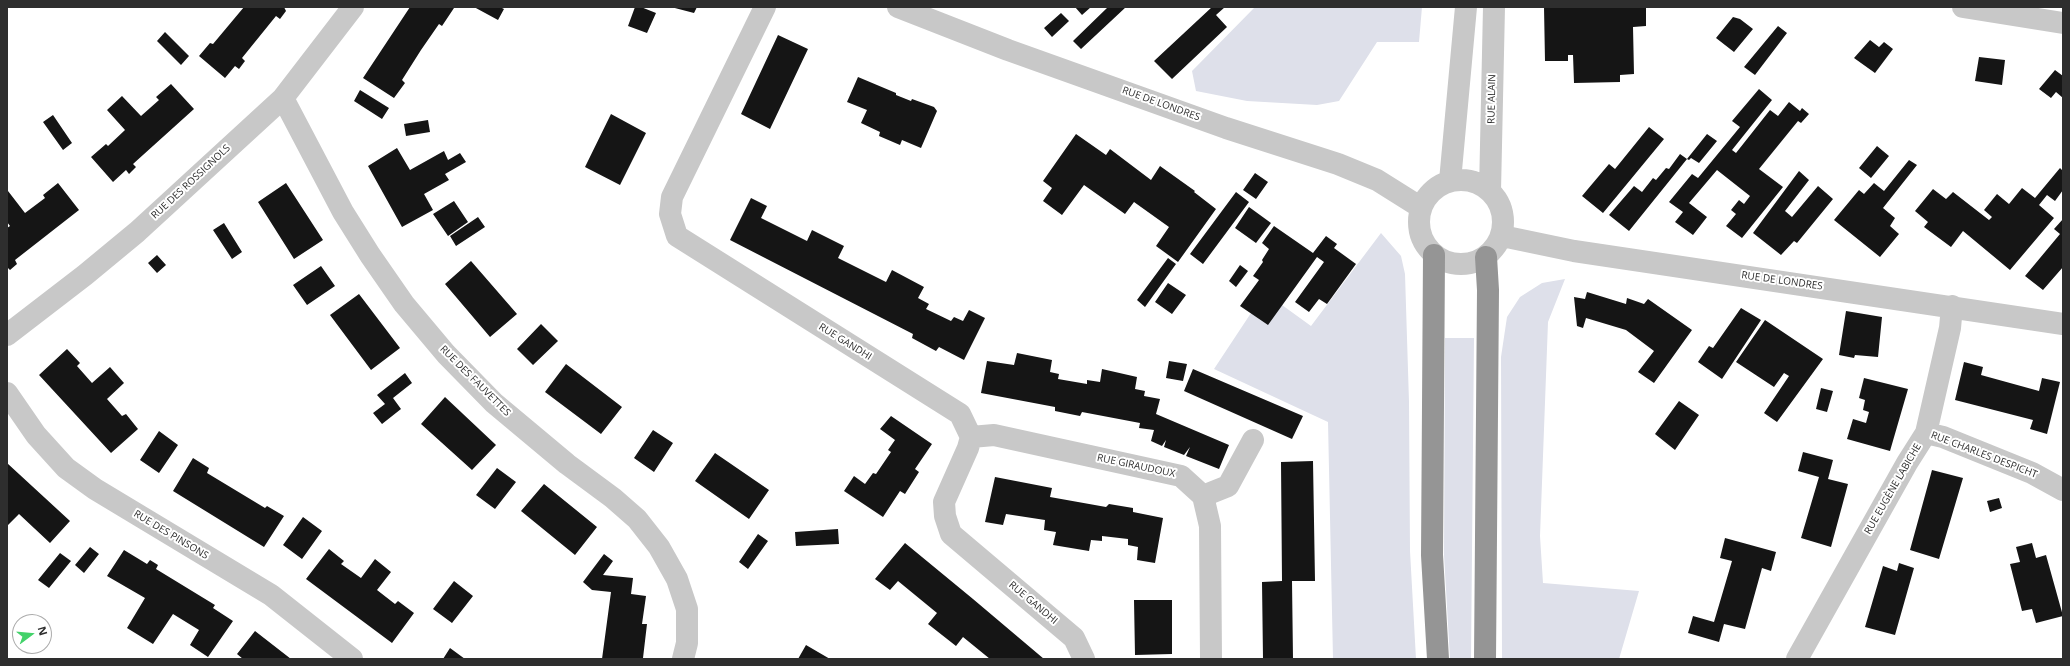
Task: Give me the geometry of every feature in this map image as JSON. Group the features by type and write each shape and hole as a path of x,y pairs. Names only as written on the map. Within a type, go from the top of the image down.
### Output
{"highway":[{"path":"1434,255 1432,555 1438,659"},
{"path":"1485,659 1488,290 1486,257"}],"street":[{"name":"RUE DES ROSSIGNOLS","path":"7,335 85,275 137,232 213,160 283,98 353,7"},
{"name":"RUE GANDHI","path":"765,7 672,197 670,214 677,236 960,414 971,437 968,448 944,502 945,516 951,534 1074,638 1084,659"},
{"name":"RUE DE LONDRES","path":"898,7 1008,50 1226,128 1338,164 1377,180 1420,208"},
{"path":"1450,181 1466,7"},
{"name":"RUE ALAIN","path":"1490,191 1494,7"},
{"path":"1963,7 2063,23"},
{"name":"RUE DES FAUVETTES","path":"283,98 343,212 370,255 404,304 446,354 494,403 566,464 613,498 637,519 659,547 677,579 687,609 687,643 683,659"},
{"path":"1464,180 1478,183 1490,191 1498,200 1504,224 1502,236 1495,248 1486,257 1473,263 1460,265 1446,262 1434,255 1423,242 1418,225 1420,208 1427,196 1438,186 1450,181 1464,180"},
{"name":"RUE DE LONDRES","path":"1502,236 1574,251 1952,306 2063,324"},
{"name":"RUE EUGÈNE LABICHE","path":"1797,659 1907,463 1926,433 1950,328 1952,306"},
{"name":"RUE DES PINSONS","path":"7,393 36,435 66,468 95,489 271,595 352,659"},
{"name":"RUE CHARLES DESPICHT","path":"1926,433 1943,437 2032,472 2063,490"},
{"name":"RUE GIRAUDOUX","path":"971,437 994,435 1181,476 1203,496"},
{"path":"1211,659 1210,526 1203,496 1228,486 1252,440"}],"shaded area":[{"path":"1255,7 1422,7 1419,42 1377,42 1339,101 1317,105 1247,101 1196,91 1192,71"},
{"path":"1381,233 1401,256 1405,274 1409,402 1410,551 1416,659 1333,659 1328,422 1214,369 1251,313 1282,305 1311,326"},
{"path":"1565,279 1548,322 1540,536 1543,583 1639,591 1619,659 1502,659 1501,357 1507,317 1520,297 1542,283"},
{"path":"1445,338 1474,338 1471,659 1450,659 1444,555"}],"building":[{"path":"244,7 284,7 286,11 280,19 276,16 242,58 245,61 239,69 235,66 225,78 199,56 210,43 213,44"},
{"path":"410,7 454,8 442,26 439,24 421,50 402,80 405,83 394,98 363,78"},
{"path":"474,7 500,7 504,9 498,20"},
{"path":"635,7 641,7 656,13 647,33 628,26"},
{"path":"671,7 697,7 694,13"},
{"path":"1075,7 1091,7 1082,15"},
{"path":"1108,7 1126,7 1081,49 1073,41"},
{"path":"1212,7 1225,7 1216,15 1227,27 1172,79 1154,61"},
{"path":"1544,7 1646,7 1646,26 1633,27 1634,74 1620,75 1620,82 1574,83 1573,55 1568,55 1568,61 1545,61"},
{"path":"1061,13 1069,21 1052,37 1044,28"},
{"path":"1733,17 1740,19 1753,29 1734,52 1716,38"},
{"path":"1778,26 1787,33 1755,75 1744,67"},
{"path":"165,32 189,56 181,65 157,41"},
{"path":"778,35 808,49 770,129 741,114"},
{"path":"1870,40 1879,47 1884,42 1893,49 1875,73 1854,58"},
{"path":"1979,57 2005,60 2002,85 1975,81"},
{"path":"2055,70 2063,76 2063,98 2056,92 2051,98 2039,89"},
{"path":"858,77 911,101 912,99 934,107 937,111 921,148 902,140 900,145 879,136 880,132 861,123 867,110 847,102"},
{"path":"171,84 194,109 133,164 136,167 129,174 126,170 113,182 91,157 106,144 108,146 125,130 107,110 122,96 141,116 159,100 156,97"},
{"path":"1759,89 1772,100 1732,150 1736,153 1770,110 1778,116 1789,102 1800,111 1802,108 1809,114 1801,123 1798,121 1759,169 1783,187 1742,238 1726,226 1736,214 1731,210 1739,200 1744,204 1750,196 1717,170 1689,203 1707,217 1693,235 1675,222 1683,212 1669,202 1692,174 1698,178 1740,127 1732,121"},
{"path":"360,90 389,108 382,119 354,101"},
{"path":"611,114 646,133 620,185 585,167"},
{"path":"53,115 72,143 63,150 43,122"},
{"path":"428,120 430,132 406,136 404,124"},
{"path":"1649,127 1664,139 1603,213 1582,196 1609,164 1615,169"},
{"path":"1076,134 1106,155 1110,149 1151,180 1160,166 1195,191 1194,192 1216,209 1178,262 1156,246 1169,227 1134,202 1125,214 1084,185 1062,215 1043,201 1052,188 1043,181"},
{"path":"1707,134 1717,141 1699,163 1691,158 1689,160 1687,159"},
{"path":"1877,146 1889,156 1871,178 1859,168"},
{"path":"397,148 410,170 444,151 448,160 460,153 466,162 445,174 449,180 424,194 433,210 402,227 368,166"},
{"path":"1680,154 1687,159 1629,231 1609,215 1634,186 1642,192 1653,178 1656,180 1666,168 1669,169"},
{"path":"1909,160 1917,165 1883,208 1895,218 1890,226 1899,234 1880,257 1834,220 1859,190 1864,194 1874,183 1884,191"},
{"path":"2060,168 2063,171 2063,190 2055,201 2047,195 2039,205 2054,218 2010,270 1963,231 1951,247 1924,227 1928,222 1915,211 1933,189 1946,199 1953,192 1989,220 1992,217 1984,210 1997,194 2009,204 2022,188 2035,198"},
{"path":"1799,171 1809,180 1785,211 1792,217 1818,186 1833,199 1797,243 1794,241 1781,255 1753,233"},
{"path":"1255,173 1268,182 1256,199 1243,190"},
{"path":"58,183 79,210 15,260 17,264 10,270 7,267 7,228 10,226 7,222 7,192 8,191 25,213 45,198 43,195"},
{"path":"286,183 323,240 294,259 258,202"},
{"path":"1236,192 1249,202 1203,264 1190,254"},
{"path":"751,198 767,206 761,218 807,241 812,230 844,246 838,258 886,282 892,270 924,287 918,298 929,304 926,309 951,321 954,317 963,321 969,310 985,318 964,360 939,347 936,351 912,338 913,334 730,240"},
{"path":"454,201 468,222 448,236 433,214"},
{"path":"1249,207 1271,223 1256,243 1235,228"},
{"path":"478,217 485,227 456,246 450,236"},
{"path":"2063,219 2063,267 2043,290 2025,276 2060,234 2054,229"},
{"path":"224,223 242,252 232,259 213,230"},
{"path":"1274,226 1313,253 1326,236 1337,244 1334,248 1356,264 1327,304 1319,299 1309,312 1295,302 1324,262 1317,257 1268,325 1240,306 1259,280 1253,276 1263,262 1262,260 1269,249 1262,243"},
{"path":"157,255 166,265 157,273 148,263"},
{"path":"1168,258 1176,264 1145,307 1137,300"},
{"path":"471,261 517,314 490,337 445,284"},
{"path":"1240,265 1248,271 1236,287 1229,281"},
{"path":"321,266 335,286 307,305 293,285"},
{"path":"1168,283 1186,295 1172,314 1155,302"},
{"path":"1587,292 1626,304 1627,298 1644,304 1648,299 1692,330 1654,383 1638,372 1654,351 1626,330 1586,318 1583,328 1577,326 1574,297 1585,299"},
{"path":"359,294 400,348 371,370 330,315"},
{"path":"1741,308 1761,320 1722,379 1698,362 1709,346 1713,348"},
{"path":"1846,311 1882,317 1878,357 1855,355 1854,358 1839,355"},
{"path":"1765,320 1823,359 1777,422 1764,413 1789,376 1784,373 1774,387 1736,362"},
{"path":"541,324 558,341 533,365 517,349"},
{"path":"67,349 80,363 77,366 92,383 110,367 124,383 107,399 122,416 126,414 138,429 111,453 39,375"},
{"path":"1017,353 1052,360 1050,372 1059,374 1058,379 1087,384 1087,380 1100,382 1102,369 1137,377 1135,389 1145,391 1144,396 1160,399 1156,414 1229,445 1219,469 1186,456 1190,447 1184,455 1164,447 1166,440 1162,446 1151,441 1154,430 1139,428 1140,423 1082,412 1080,416 1055,411 1055,407 981,393 987,361 1014,365"},
{"path":"1169,361 1187,364 1183,381 1166,378"},
{"path":"1964,362 1983,367 1981,375 2039,391 2042,378 2060,382 2047,434 2030,429 2033,420 1955,400"},
{"path":"566,364 622,407 601,434 545,392"},
{"path":"1193,369 1303,416 1292,439 1184,391"},
{"path":"405,373 412,383 393,398 401,409 382,424 373,413 385,404 377,395"},
{"path":"1864,378 1908,389 1890,451 1847,439 1853,419 1866,423 1869,412 1863,410 1865,400 1859,398"},
{"path":"1821,388 1833,391 1827,412 1816,409"},
{"path":"445,397 496,445 472,470 421,424"},
{"path":"1679,401 1699,415 1675,450 1655,434"},
{"path":"891,416 932,444 915,469 919,472 905,494 900,491 883,517 844,491 854,476 865,484 873,473 876,474 891,452 888,450 895,440 880,429"},
{"path":"653,430 673,443 654,472 634,458"},
{"path":"159,431 178,445 159,473 140,460"},
{"path":"1803,452 1833,460 1828,479 1848,484 1831,547 1801,538 1819,477 1798,471"},
{"path":"715,453 769,490 749,519 695,481"},
{"path":"193,458 209,468 207,473 265,508 267,506 284,516 264,547 173,491"},
{"path":"1313,461 1315,581 1292,581 1293,659 1263,659 1262,582 1282,581 1281,462"},
{"path":"7,463 70,521 50,543 19,514 7,526"},
{"path":"497,468 516,482 495,509 476,495"},
{"path":"1932,470 1963,478 1939,559 1910,550"},
{"path":"995,477 1052,488 1050,497 1106,507 1109,504 1133,508 1133,512 1163,518 1155,563 1137,560 1138,547 1128,545 1128,539 1102,536 1102,541 1091,540 1089,551 1053,545 1056,532 1044,530 1045,520 1006,514 1003,525 985,522"},
{"path":"544,484 597,527 575,555 521,511"},
{"path":"1999,498 2002,508 1990,512 1987,501"},
{"path":"303,517 322,531 302,559 283,545"},
{"path":"838,529 839,544 796,546 795,532"},
{"path":"758,534 768,541 748,569 739,562"},
{"path":"1725,538 1776,552 1771,571 1762,568 1745,629 1724,624 1719,642 1688,633 1693,616 1714,622 1732,561 1720,558"},
{"path":"905,543 1044,659 990,659 963,637 956,646 928,624 937,613 898,581 890,590 875,579"},
{"path":"2032,543 2036,558 2046,555 2063,616 2036,623 2032,609 2022,611 2010,564 2020,562 2016,547"},
{"path":"90,547 99,554 84,573 75,565"},
{"path":"329,549 344,561 341,564 361,578 375,559 391,572 377,590 395,604 398,601 414,613 392,643 306,579"},
{"path":"124,550 147,564 150,560 158,565 156,569 215,605 213,608 233,621 208,657 190,645 199,630 173,614 153,644 127,628 145,598 107,576"},
{"path":"60,553 71,561 49,588 38,580"},
{"path":"604,554 613,561 603,575 633,578 631,594 646,596 642,624 647,624 643,658 602,659 611,592 592,590 583,582"},
{"path":"1899,563 1914,568 1895,635 1865,627 1883,566 1897,571"},
{"path":"454,581 473,596 452,623 433,609"},
{"path":"1134,600 1172,600 1172,654 1135,655"},
{"path":"255,631 291,659 243,659 237,654"},
{"path":"806,645 830,659 798,659"},
{"path":"450,648 465,659 443,659"}]}
